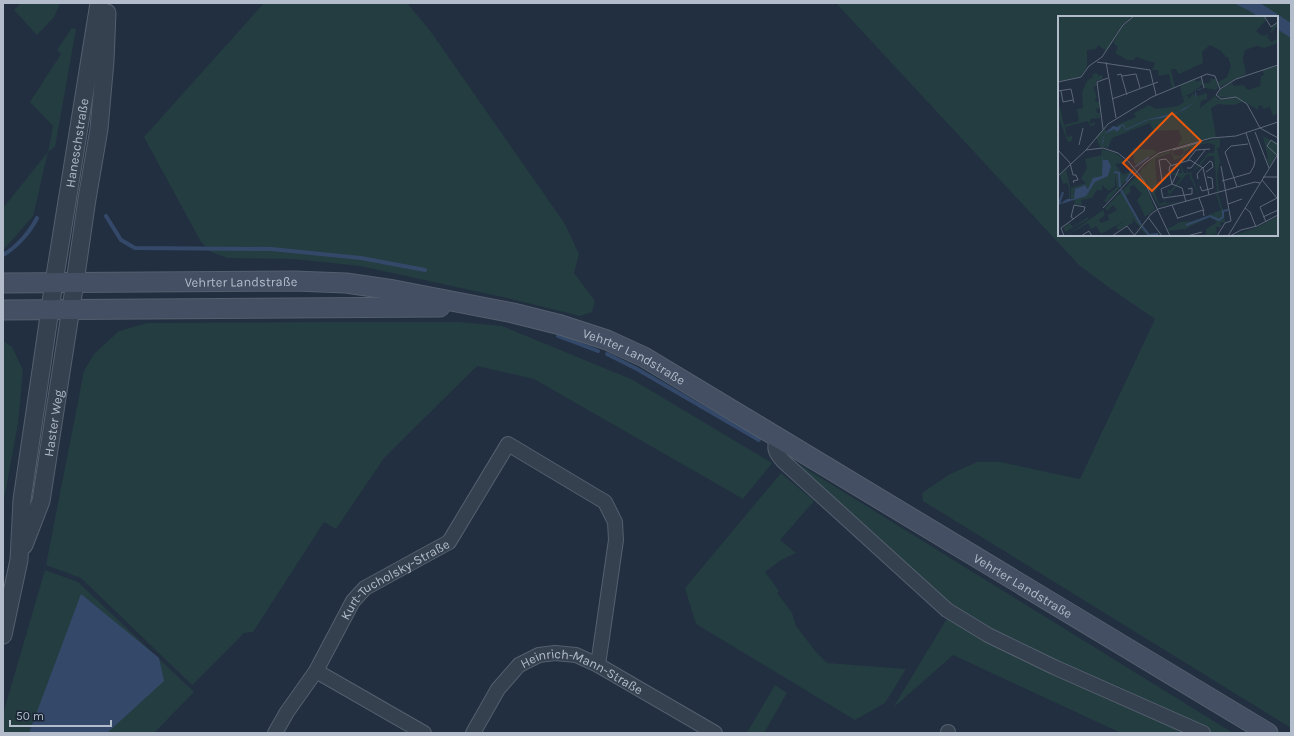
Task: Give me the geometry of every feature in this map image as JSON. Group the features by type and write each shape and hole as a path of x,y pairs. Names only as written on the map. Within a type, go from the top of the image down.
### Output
{"main road":[{"name":"Vehrter Landstraße","path":"3,282 294,281 346,283 394,290 513,313 606,340 644,357 1268,733"},
{"name":"Vehrter Landstraße","path":"3,310 477,306"}],"street":[{"name":"Haneschstraße","path":"54,282 99,3"},
{"name":"Haneschstraße","path":"75,282 99,129 105,61 107,3"},
{"name":"Haster Weg","path":"3,635 18,560 22,500 54,282"},
{"name":"Haster Weg","path":"18,560 41,501 75,282"},
{"path":"778,437 775,443 775,450 782,461 947,610 988,635 1203,733"},
{"name":"Kurt-Tucholsky-Straße","path":"275,733 287,712 316,671 353,602 365,588 449,542 508,444 605,502 615,522 616,540 598,665"},
{"name":"Heinrich-Mann-Straße","path":"473,733 498,689 519,665 539,655 555,653 576,655 598,665 715,733"},
{"path":"316,671 424,733"}],"green space":[{"path":"21,3 60,3 54,17 37,35 14,10"},
{"path":"264,3 407,3 431,32 565,224 579,254 574,273 595,301 592,312 580,316 507,298 360,266 293,259 228,258 211,252 201,242 144,137"},
{"path":"836,3 1291,3 1291,728 923,501 922,493 950,474 977,462 1000,462 1080,479 1155,319 1079,265"},
{"path":"72,28 76,29 55,147 48,152 53,126 30,102 61,54 57,50"},
{"path":"48,152 33,216 3,249 3,208"},
{"path":"459,322 502,326 633,380 772,463 743,499 534,379 477,366 384,458 336,529 324,522 253,632 244,633 192,685 81,578 46,565 84,371 94,354 119,331 148,323"},
{"path":"3,341 12,347 23,370 18,423 3,505"},
{"path":"792,460 1233,733 1121,733 953,655 893,708 954,607"},
{"path":"781,473 814,501 780,540 796,553 781,560 765,572 779,591 777,593 792,613 796,626 816,652 827,663 906,669 885,703 855,720 696,624 685,588"},
{"path":"45,570 78,582 194,692 154,733 3,733 3,714"},
{"path":"775,685 787,693 764,733 747,733"}],"water":[{"path":"1233,3 1260,3 1291,23 1291,38 1278,30 1278,16 1257,16"},
{"path":"81,594 159,658 164,681 107,733 29,733"}],"waterway":[{"path":"106,216 121,240 135,248 271,249 361,258 425,270"},
{"path":"3,255 23,239 37,218"},
{"path":"558,336 598,351"},
{"path":"607,354 637,369 759,440"}]}
